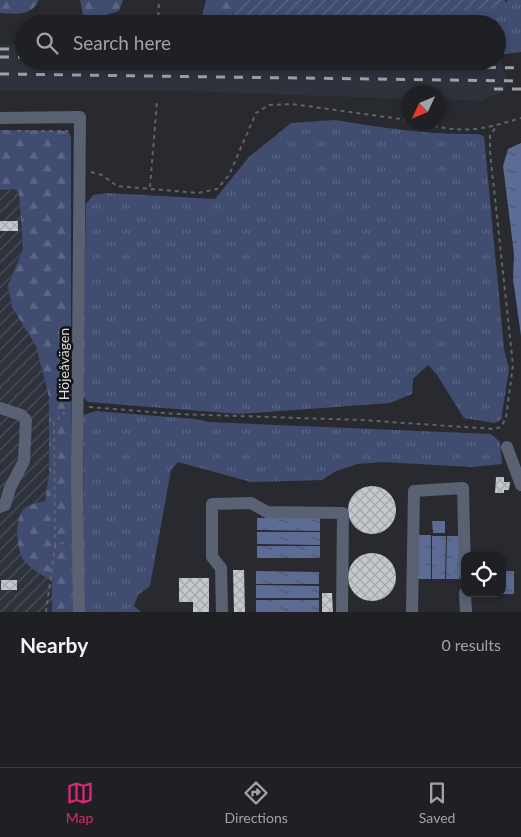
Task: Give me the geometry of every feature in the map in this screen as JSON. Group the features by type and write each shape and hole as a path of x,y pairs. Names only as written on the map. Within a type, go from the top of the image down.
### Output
{"street":[{"name":"Höjeåvägen","path":"0,118 80,117 79,612"},
{"path":"0,408 21,414 26,420 26,428 24,461 10,488 5,505 0,507"},
{"path":"507,447 521,485"},
{"path":"412,612 414,492 462,488 464,552"},
{"path":"222,612 221,568 212,557 212,504 251,503 267,512 343,513 342,612"},
{"path":"465,597 466,612"}],"path":[{"path":"158,15 159,0"},
{"path":"150,187 157,102"},
{"path":"88,171 102,175 117,186 150,187 198,193 218,188 229,175 256,113 269,105 292,104 401,119"},
{"path":"446,128 473,131 521,118"},
{"path":"46,612 55,546 54,422 60,415 78,406 177,414 380,421 501,428 506,418 513,365 490,152 490,135 497,126"},
{"path":"10,130 80,130"},
{"path":"55,546 78,539"}],"shaded area":[{"path":"0,44 15,45 15,70 504,70 506,77 505,91 481,101 446,99 446,85 401,85 401,99 157,90 0,90"},
{"path":"15,189 19,193 23,249 8,286 12,307 36,346 49,397 49,474 45,501 34,504 25,563 52,581 52,611 39,612 0,612 0,190"}],"green space":[{"path":"0,0 39,0 32,9 17,14 0,13"},
{"path":"80,0 123,0 119,11 106,15 83,15"},
{"path":"206,0 241,0 234,15 202,15"},
{"path":"238,0 505,0 506,7 416,15 234,15"},
{"path":"508,0 521,0 521,52 506,54 506,15 258,15 502,5"},
{"path":"335,120 401,130 478,134 484,136 504,349 509,369 501,420 494,423 464,418 437,375 428,365 413,379 412,394 390,403 239,414 88,402 82,396 86,204 93,195 107,193 215,199 249,157 291,123"},
{"path":"0,130 68,131 71,137 71,424 74,612 52,612 52,581 26,563 18,545 18,522 23,510 30,505 45,501 49,474 49,397 36,346 12,307 8,286 23,249 19,193 15,189 0,190"},
{"path":"96,411 195,419 209,422 491,434 500,442 502,464 472,467 382,462 357,464 336,471 322,480 251,482 178,462 171,470 150,586 138,595 134,606 141,612 84,612 83,415"}],"water":[{"path":"521,143 521,336 513,279 514,254 503,166 508,149"},
{"path":"257,518 320,518 320,531 257,530"},
{"path":"432,521 445,521 445,533 433,533"},
{"path":"257,532 320,532 320,545 257,544"},
{"path":"418,535 431,535 431,579 418,579"},
{"path":"432,536 446,536 445,579 432,579"},
{"path":"447,536 460,536 459,579 446,579"},
{"path":"257,546 320,546 320,558 257,558"},
{"path":"256,571 319,572 319,584 256,584"},
{"path":"506,571 514,571 514,594 506,594"},
{"path":"256,585 319,586 319,598 256,598"},
{"path":"256,600 319,600 319,612 256,612"}],"building":[{"path":"0,221 18,221 18,231 0,231"},
{"path":"496,477 504,477 504,482 510,482 509,490 504,490 504,493 495,493"},
{"path":"367,486 377,486 389,493 396,505 396,515 389,527 377,534 367,534 359,530 352,523 348,515 348,505 352,497 359,490"},
{"path":"367,553 377,553 389,560 396,572 396,582 389,594 377,601 367,601 359,597 352,590 348,582 348,572 352,564 359,557"},
{"path":"233,570 244,570 245,612 234,612"},
{"path":"179,578 209,578 209,612 193,612 193,602 179,602"},
{"path":"1,580 17,580 17,590 1,590"},
{"path":"322,593 332,593 333,612 322,612"}],"railway":[{"path":"0,49 15,49"},
{"path":"0,57 15,57"},
{"path":"506,68 521,68"},
{"path":"0,74 521,81"},
{"path":"494,89 521,89"}]}
